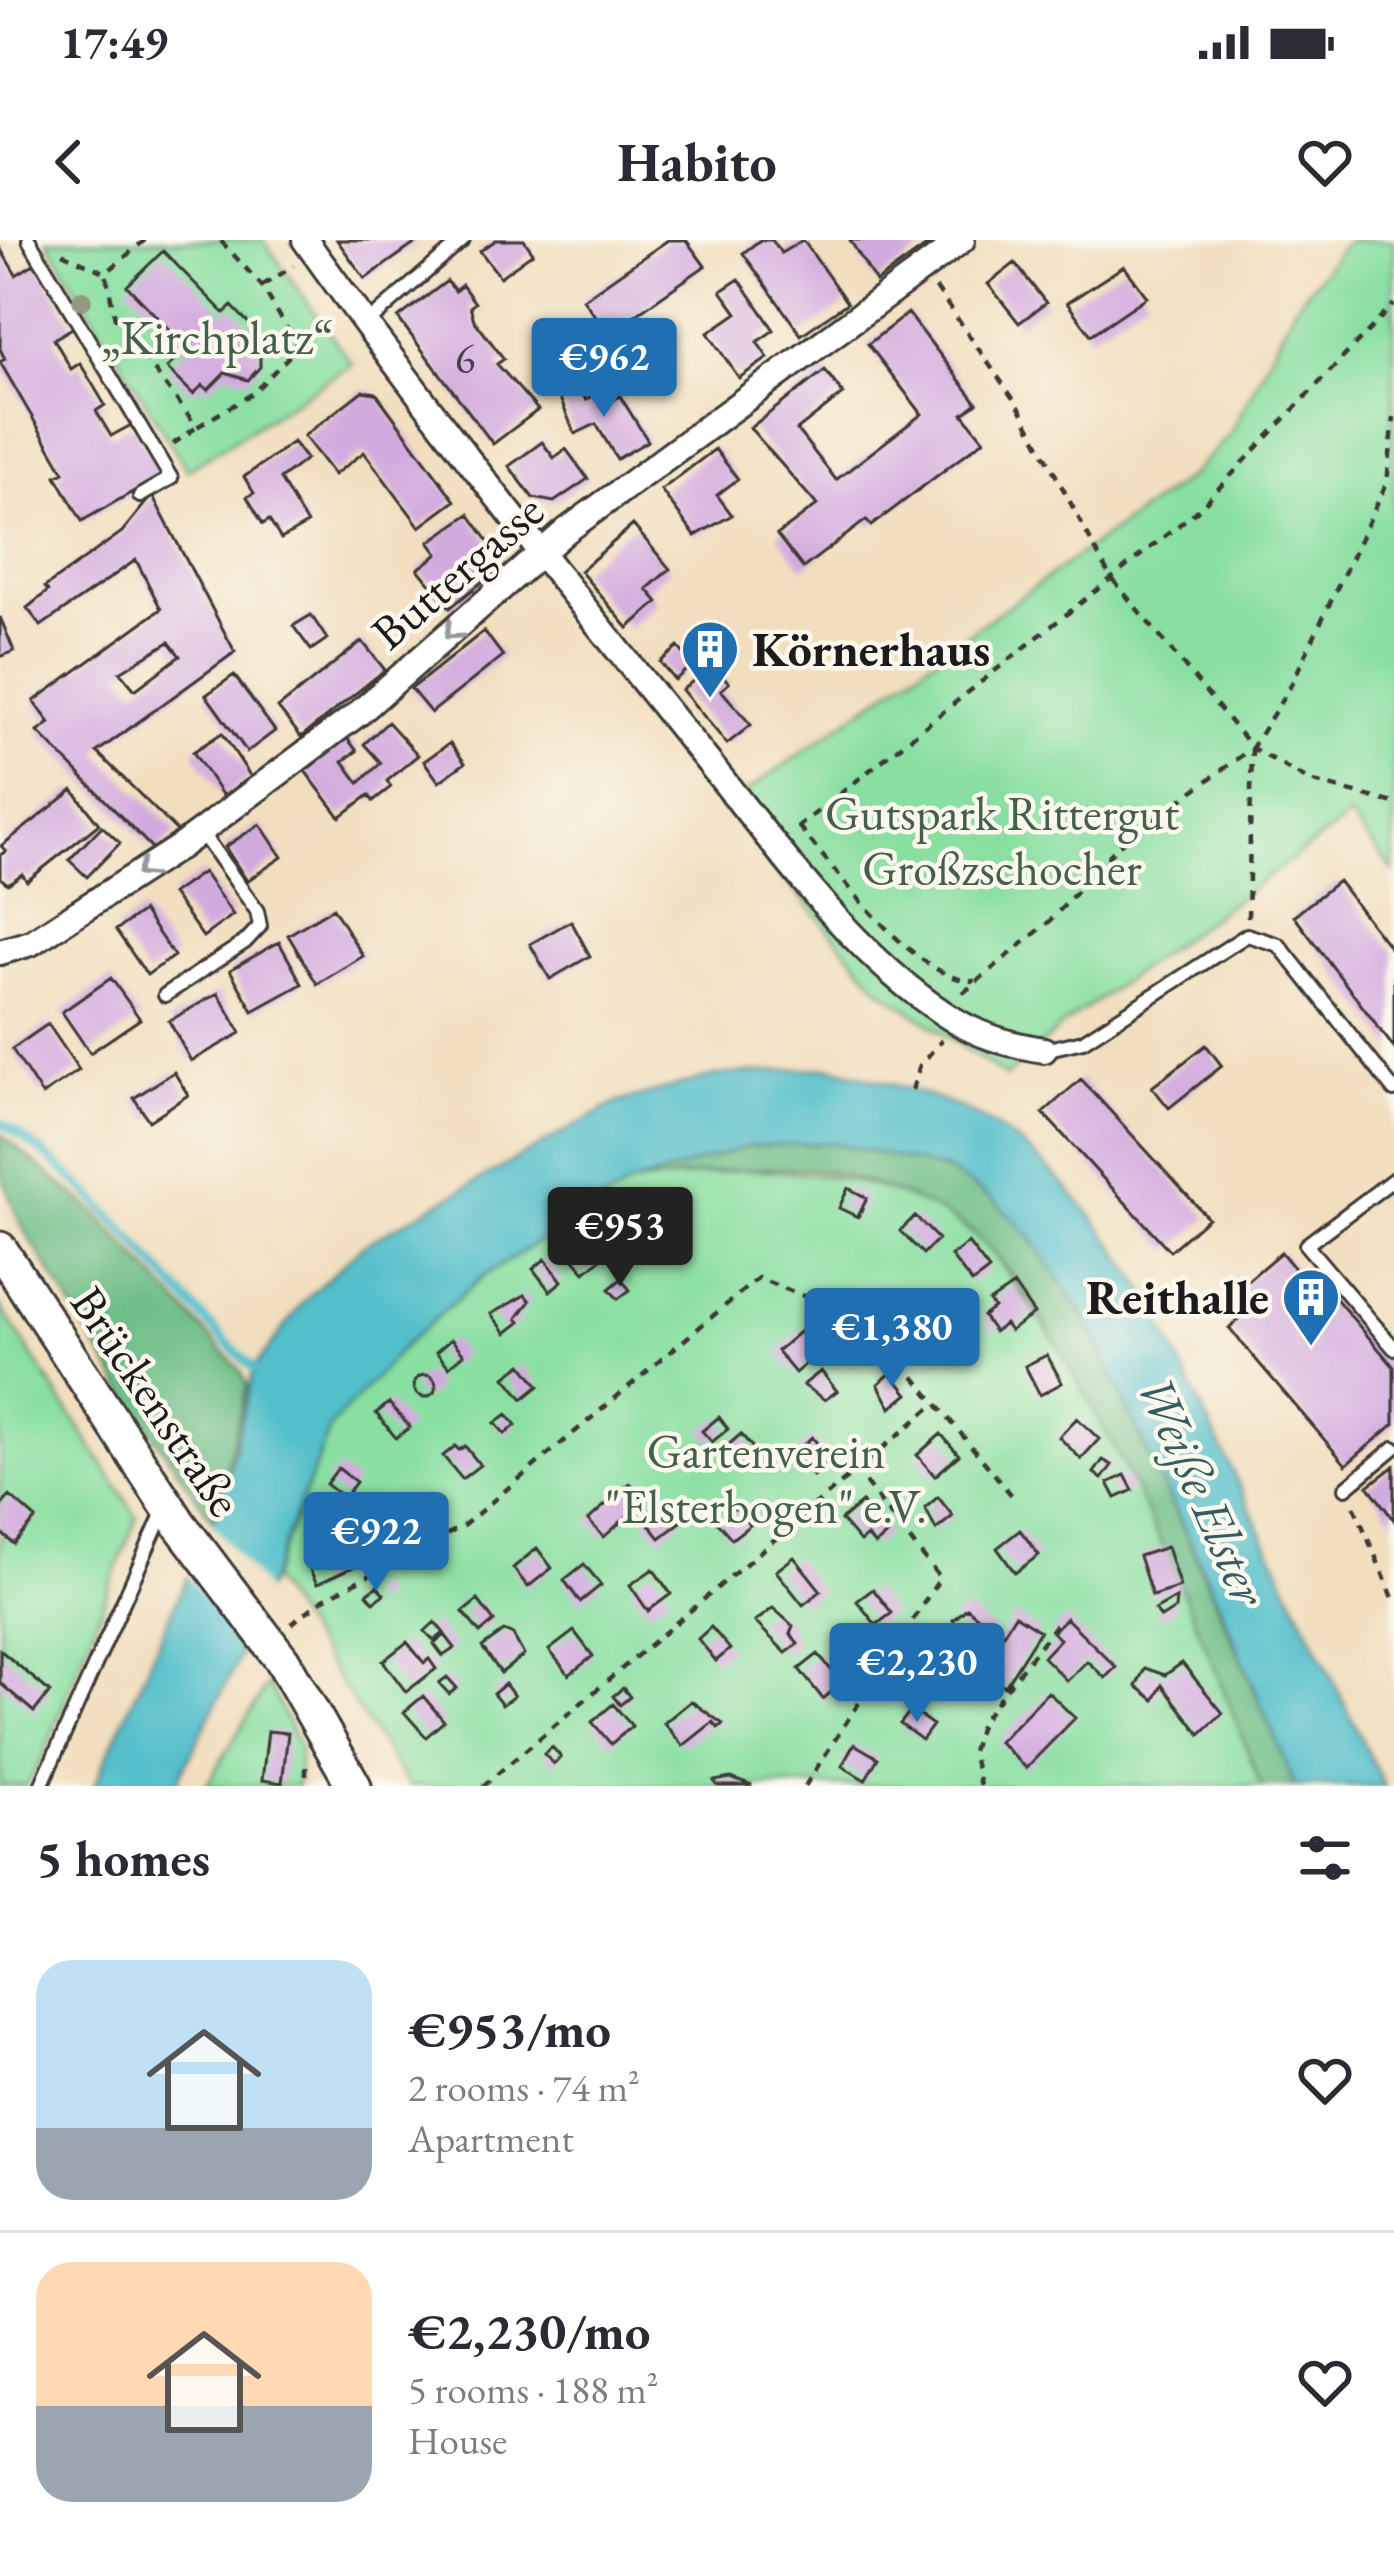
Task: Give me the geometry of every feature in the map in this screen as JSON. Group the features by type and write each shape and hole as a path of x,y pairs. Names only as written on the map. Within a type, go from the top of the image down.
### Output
{"main road":[{"name":"Brückenstraße","path":"0,1249 174,1515 268,1642 354,1786"}],"street":[{"path":"305,240 540,555 774,847 847,928 940,1012 994,1042 1044,1050"},
{"name":"Buttergasse","path":"0,952 31,943 200,831 358,713 540,555 962,240"}],"lane":[{"path":"29,240 171,478 140,496"},
{"path":"365,324 463,240"},
{"path":"165,995 245,942 260,926 257,910 200,831"},
{"path":"1044,1050 1083,1042 1247,935 1279,945 1394,1090"},
{"path":"1394,1179 1306,1245 1394,1348"},
{"path":"1346,1488 1394,1448"},
{"path":"41,1786 174,1515"}],"path":[{"path":"157,455 252,394 298,347 262,286 220,240"},
{"path":"106,273 141,241"},
{"path":"53,248 106,273"},
{"path":"262,286 293,266"},
{"path":"922,269 1021,410 1109,575 1252,748 1310,781 1394,803"},
{"path":"106,273 115,318 197,427"},
{"path":"774,847 1109,575 1199,508 1394,304"},
{"path":"940,1012 1050,921 1118,846 1252,748 1290,687 1388,483 1394,417"},
{"path":"1247,935 1252,748"},
{"path":"799,827 885,924 934,969 954,981 978,981"},
{"path":"912,1090 920,1066"},
{"path":"268,1642 322,1600 463,1526 758,1278 869,1322 1014,1498"},
{"path":"483,1786 936,1403"},
{"path":"805,1786 940,1578 856,1471"},
{"path":"1346,1488 1394,1600"},
{"path":"980,1786 972,1751 981,1722 1056,1624"}],"green space":[{"name":"„Kirchplatz“","path":"47,240 263,240 352,364 187,470"},
{"name":"Gutspark Rittergut Großzschocher","path":"1348,240 1394,240 1394,872 1350,817 1062,1026 1006,1077 881,990 724,808 1190,476 1231,433 1294,307"},
{"path":"0,1134 94,1211 241,1371 247,1385 213,1521 134,1407 19,1221 0,1169"},
{"path":"835,1143 920,1163 960,1178 997,1202 1043,1252 1080,1310 1110,1372 1295,1786 1261,1786 1199,1631 1105,1430 1046,1325 980,1239 905,1196 822,1171 751,1169 632,1184 748,1146"},
{"name":"Gartenverein \"Elsterbogen\" e.V.","path":"743,1170 804,1173 894,1193 950,1218 989,1248 1060,1349 1128,1468 1186,1594 1261,1786 409,1786 271,1580 331,1426 406,1344 482,1277 632,1184"},
{"path":"0,1306 137,1517 42,1760 26,1786 0,1786"},
{"path":"268,1683 300,1748 297,1786 206,1786"}],"water":[{"name":"Weiße Elster","path":"831,1067 927,1095 982,1119 1032,1153 1095,1221 1148,1296 1384,1786 1295,1786 1219,1603 1084,1316 1029,1235 995,1201 947,1170 835,1143 748,1146 632,1184 482,1277 406,1344 331,1426 237,1662 175,1786 94,1786 222,1499 254,1368 305,1300 362,1246 616,1103 718,1075"}],"pier":[{"path":"208,1518 271,1597 248,1653 184,1572"}],"building":[{"path":"337,240 420,240 365,279"},
{"path":"496,240 524,240 533,253 500,277 480,251"},
{"path":"668,240 686,240 705,266 608,334 583,299"},
{"path":"760,240 772,240 781,253 803,240 847,303 801,335 743,253"},
{"path":"850,240 935,240 876,282"},
{"path":"0,248 16,275 37,262 74,327 54,339 71,369 80,363 105,405 96,411 111,436 133,424 162,475 82,521 56,476 64,472 0,362 5,359 0,349"},
{"path":"163,251 224,313 232,306 255,330 247,338 260,351 260,367 248,380 225,373 208,390 203,385 193,394 167,368 187,348 127,286"},
{"path":"1015,263 1046,303 1019,323 988,284"},
{"path":"1124,266 1147,297 1091,335 1067,303"},
{"path":"739,279 774,330 757,342 768,358 739,378 708,333 737,313 721,291"},
{"path":"447,281 455,291 462,285 475,303 470,307 474,320 504,359 497,364 538,410 493,444 398,318"},
{"path":"908,313 977,403 963,414 984,440 871,526 866,520 803,568 777,535 817,505 750,428 825,370 843,394 797,430 836,480 922,414 868,344"},
{"path":"577,385 586,400 604,389 610,402 620,396 648,441 617,459 596,424 575,434 559,396"},
{"path":"362,391 376,393 455,501 420,527 364,452 334,475 304,436"},
{"path":"293,442 306,459 280,479 307,524 281,539 269,520 263,524 247,497 254,493 244,477"},
{"path":"542,442 554,458 566,449 588,479 554,502 533,498 509,466"},
{"path":"715,449 738,479 717,495 732,515 695,536 661,490"},
{"path":"152,495 235,652 97,752 177,831 156,852 38,732 50,723 34,701 161,609 136,560 41,626 27,608 48,591 45,587 122,532","holes":["169,642 180,656 135,690 120,672"]},
{"path":"469,514 499,556 497,570 450,608 418,569 438,554 429,542"},
{"path":"633,525 670,569 647,589 658,602 628,628 580,571"},
{"path":"311,615 327,639 311,650 293,626"},
{"path":"0,617 14,651 0,657"},
{"path":"484,631 503,656 431,713 411,689"},
{"path":"362,641 385,670 301,737 278,708"},
{"path":"678,647 693,664 675,680 660,662"},
{"name":"Körnerhaus","path":"713,664 729,683 721,690 751,725 727,744 682,690"},
{"path":"234,675 275,731 247,752 206,695"},
{"path":"388,722 418,755 387,781 391,787 373,801 369,795 340,817 305,771 347,738 357,751 343,761 359,783 381,763 364,744"},
{"path":"222,733 251,777 223,796 193,752"},
{"path":"450,743 465,763 439,782 424,761"},
{"path":"73,790 99,824 27,881 22,874 8,884 0,878 0,855 6,851 1,846"},
{"path":"260,824 282,857 247,881 225,847"},
{"path":"102,826 120,843 87,877 69,860"},
{"path":"203,872 233,915 203,937 172,894"},
{"path":"1338,881 1394,953 1394,1048 1294,916"},
{"path":"333,908 363,956 317,984 288,935"},
{"path":"143,911 174,956 147,975 116,930"},
{"path":"571,921 590,956 550,979 530,944"},
{"path":"279,942 302,984 253,1011 230,970"},
{"path":"111,978 140,1019 90,1053 62,1012"},
{"path":"218,993 241,1033 191,1061 169,1021"},
{"path":"48,1024 79,1070 42,1095 12,1049"},
{"path":"1206,1045 1222,1066 1169,1108 1152,1087"},
{"path":"174,1072 188,1095 149,1121 134,1098"},
{"path":"1081,1079 1208,1218 1170,1251 1043,1113"},
{"path":"848,1188 867,1198 858,1217 839,1208"},
{"path":"652,1206 667,1225 646,1241 632,1222"},
{"path":"915,1216 938,1239 923,1254 900,1231"},
{"path":"593,1238 607,1254 585,1272 571,1256"},
{"path":"968,1243 989,1270 972,1283 951,1256"},
{"name":"Reithalle","path":"1281,1252 1300,1275 1309,1267 1394,1367 1394,1424 1346,1465 1229,1328 1241,1317 1226,1299"},
{"path":"545,1259 562,1281 550,1291 533,1269"},
{"path":"621,1279 630,1290 618,1299 609,1289"},
{"path":"1014,1285 1034,1314 1010,1331 1005,1324 994,1332 983,1316 994,1308 989,1302"},
{"path":"525,1295 530,1301 517,1318 520,1322 506,1333 491,1314"},
{"path":"804,1328 823,1350 795,1373 777,1351"},
{"path":"451,1339 464,1354 449,1367 436,1352"},
{"path":"1047,1355 1062,1383 1040,1395 1025,1366"},
{"path":"522,1364 539,1386 523,1399 505,1377"},
{"path":"821,1371 837,1391 825,1400 803,1385"},
{"path":"891,1373 908,1394 891,1408 878,1384"},
{"path":"425,1375 436,1386 425,1397 414,1386"},
{"path":"389,1403 410,1427 396,1438 376,1413"},
{"path":"507,1414 516,1425 505,1434 495,1423"},
{"path":"719,1417 728,1429 712,1442 702,1431"},
{"path":"1077,1418 1099,1439 1081,1459 1059,1437"},
{"path":"741,1434 758,1454 742,1467 726,1447"},
{"path":"941,1434 959,1455 935,1476 917,1455"},
{"path":"812,1437 831,1460 813,1476 794,1453"},
{"path":"455,1446 459,1450 465,1446 480,1465 462,1479 443,1456"},
{"path":"1103,1460 1112,1465 1102,1479 1094,1473"},
{"path":"1394,1466 1394,1520 1368,1486"},
{"path":"338,1468 356,1482 344,1498 326,1484"},
{"path":"1125,1475 1133,1490 1116,1498 1108,1483"},
{"path":"630,1483 645,1500 604,1537 588,1520"},
{"path":"10,1496 36,1519 14,1544 0,1532 0,1507"},
{"path":"938,1497 953,1516 936,1530 925,1508"},
{"path":"664,1500 681,1522 660,1538 643,1517"},
{"path":"862,1502 888,1534 875,1545 867,1536 860,1542 841,1520"},
{"path":"423,1507 433,1529 407,1541 397,1519"},
{"path":"735,1507 750,1525 732,1539 717,1522"},
{"path":"1020,1530 1039,1555 1015,1573 997,1548"},
{"path":"341,1542 353,1567 317,1584 305,1560"},
{"path":"1167,1547 1180,1587 1152,1596 1139,1556"},
{"path":"537,1548 552,1568 528,1587 513,1568"},
{"path":"794,1557 821,1591 803,1605 776,1571"},
{"path":"584,1564 601,1585 580,1602 564,1580"},
{"path":"653,1569 671,1594 648,1611 630,1585"},
{"path":"377,1586 384,1594 374,1602 367,1594"},
{"path":"873,1589 892,1613 876,1625 857,1601"},
{"path":"1176,1598 1175,1609 1161,1618 1155,1610"},
{"path":"478,1600 494,1621 480,1633 463,1612"},
{"path":"773,1608 793,1626 790,1633 798,1644 786,1653 755,1622"},
{"path":"967,1608 996,1632 988,1640 981,1632 971,1641 953,1620"},
{"path":"1015,1615 1040,1631 1005,1686 980,1671"},
{"path":"1066,1618 1116,1667 1105,1678 1087,1661 1067,1681 1043,1657 1060,1639 1052,1632"},
{"path":"435,1622 444,1633 434,1641 425,1631"},
{"path":"711,1627 730,1649 716,1661 698,1639"},
{"path":"504,1631 513,1635 524,1655 501,1673 482,1647"},
{"path":"574,1631 593,1656 569,1675 549,1650"},
{"path":"445,1635 455,1648 443,1656 434,1644"},
{"path":"407,1642 424,1663 429,1659 436,1669 406,1692 383,1661"},
{"path":"0,1650 50,1692 34,1712 0,1683"},
{"path":"928,1652 952,1667 949,1677 944,1674 937,1684 916,1670"},
{"path":"818,1654 842,1683 823,1699 799,1669"},
{"path":"1182,1663 1223,1713 1200,1734 1162,1685 1154,1700 1136,1686 1145,1668 1165,1675"},
{"path":"856,1665 864,1676 854,1683 846,1672"},
{"path":"447,1677 457,1688 449,1694 439,1683"},
{"path":"505,1684 514,1696 502,1705 493,1694"},
{"path":"623,1688 630,1697 620,1705 613,1696"},
{"path":"1048,1692 1075,1718 1026,1768 999,1742"},
{"path":"423,1696 444,1721 426,1737 404,1712"},
{"path":"691,1701 723,1724 718,1728 713,1722 683,1746 664,1723"},
{"path":"613,1704 632,1726 611,1744 592,1722"},
{"path":"911,1710 933,1725 922,1740 900,1724"},
{"path":"268,1731 288,1733 282,1783 262,1780"},
{"path":"854,1744 878,1758 865,1780 842,1766"},
{"path":"552,1747 561,1757 554,1764 544,1754"},
{"path":"731,1778 752,1786 718,1786 714,1781"}],"waterway":[{"path":"0,1122 72,1178 262,1376"}],"place":[{"name":"Körnerhaus","path":"710,700"},
{"name":"Reithalle","path":"1311,1348"}]}
